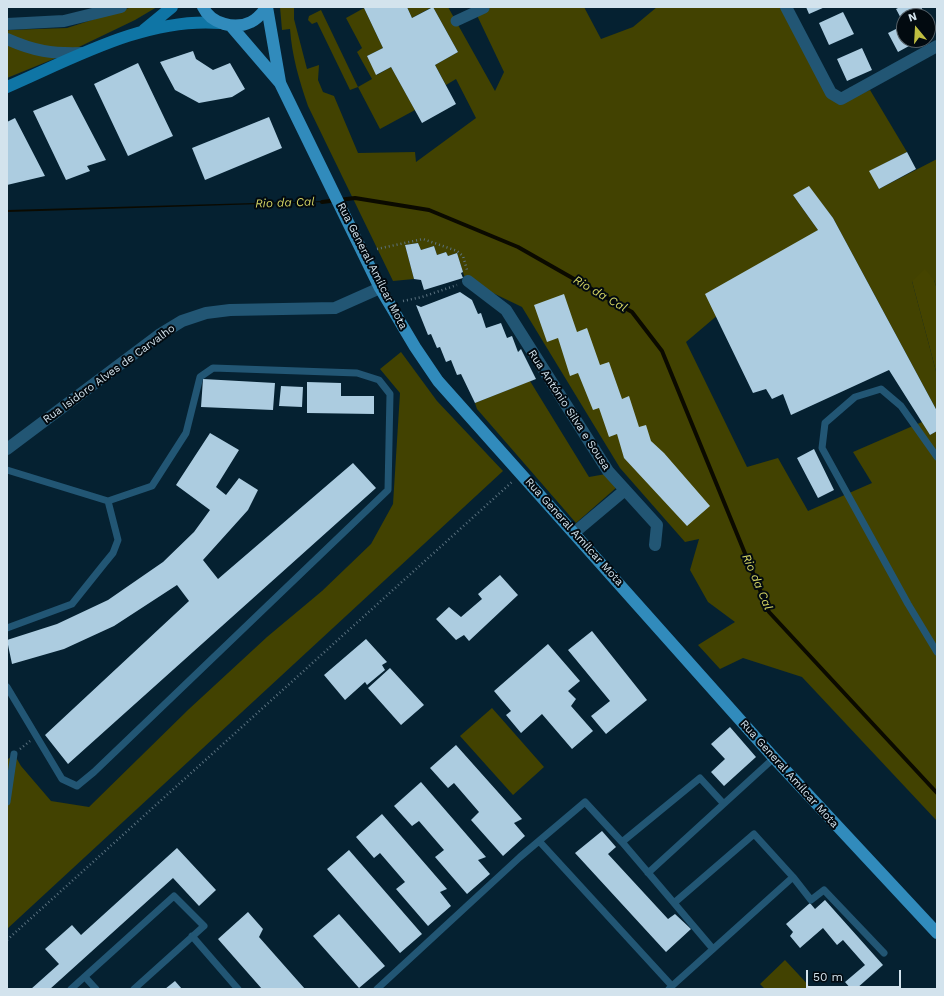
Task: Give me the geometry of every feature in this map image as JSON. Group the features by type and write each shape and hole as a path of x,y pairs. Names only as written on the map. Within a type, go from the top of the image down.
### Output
{"main road":[{"path":"144,30 172,7"},
{"path":"203,7 211,18 226,25 280,83"},
{"path":"7,87 85,53 144,30 188,23 226,25 251,22 260,17 267,7"},
{"path":"267,7 280,83"},
{"name":"Rua General Amílcar Mota","path":"280,83 380,288 414,347 438,381 575,532 774,758 937,933"}],"street":[{"path":"786,7 831,93 841,99 937,46"},
{"path":"456,21 484,8"},
{"path":"7,24 64,21 116,9"},
{"path":"7,39 29,49 52,54 85,53"},
{"name":"Rua António Silva e Sousa","path":"468,281 506,310 608,471 657,525 655,545"},
{"name":"Rua Isidoro Alves de Carvalho","path":"7,449 159,335 182,321 206,313 230,310 335,308 380,288"},
{"path":"575,532 625,490"}],"lane":[{"path":"7,470 108,501 152,486 186,433 200,377 213,368 357,373 379,380 390,394 388,490 94,772 77,786 62,779 7,687"},
{"path":"937,457 901,406 881,390 855,398 825,424 822,448 904,598 937,652"},
{"path":"7,628 72,604 113,553 118,540 108,501"},
{"path":"7,802 14,754"},
{"path":"648,873 774,758"},
{"path":"622,842 700,778 723,803"},
{"path":"380,988 539,841 585,802 622,842 713,950"},
{"path":"674,903 754,834 793,877 811,900 824,890 884,953"},
{"path":"539,841 671,988 793,877"},
{"path":"71,989 174,896 204,926 134,989"},
{"path":"192,936 238,989"},
{"path":"85,977 96,989"}],"path":[{"path":"377,249 422,239 457,251 463,256 468,281 422,297 403,301"},
{"path":"7,940 521,473"}],"shaded area":[{"path":"132,7 157,7 135,20 56,58 7,78 7,32 9,30 67,28"},
{"path":"280,7 294,7 294,19 307,69 319,65 318,80 323,92 334,96 358,153 415,152 416,162 476,118 456,79 446,85 435,65 458,52 433,7 448,7 495,91 504,72 473,7 584,7 601,39 633,27 657,7 780,7 841,103 870,90 907,152 870,171 879,189 937,159 937,289 934,280 912,281 937,375 937,411 833,218 809,187 793,195 818,230 686,342 747,467 778,458 808,511 872,483 853,452 922,422 930,435 937,431 937,821 802,677 743,658 720,669 698,645 735,622 708,602 690,570 699,539 685,542 620,468 522,307 468,281 466,282 457,253 448,256 446,252 437,255 434,246 421,250 418,243 405,245 414,279 393,281 308,106 296,68 290,29 282,30"},
{"path":"407,7 432,7 412,18"},
{"path":"364,8 383,48 367,56 377,75 391,67 415,110 380,129 358,87 372,79 357,52 362,48 346,18"},
{"path":"321,10 358,87 350,90 317,22 312,24 308,20 309,16"},
{"path":"925,269 934,280 937,289 937,375 912,281"},
{"path":"401,352 437,401 503,471 7,929 7,760 14,754 21,766 51,801 89,807 189,709 267,637 322,591 371,544 393,504 400,393 380,369"},
{"path":"530,381 589,477 606,474 617,487 576,523 477,409 475,403"},
{"path":"492,708 544,767 513,795 460,736"},
{"path":"785,960 812,989 765,989 760,984"}],"water":[{"path":"326,202 7,212 7,210"}],"building":[{"path":"407,7 412,18 433,7 458,52 435,65 456,104 422,123 391,67 376,75 367,56 383,48 364,8"},
{"path":"806,7 825,7 809,14"},
{"path":"921,7 922,8 898,8"},
{"path":"843,12 854,34 829,45 819,23"},
{"path":"896,29 896,48 905,48 898,52 888,33"},
{"path":"862,48 872,70 847,81 837,59"},
{"path":"193,51 196,59 213,70 230,63 245,89 232,97 199,103 175,90 160,62"},
{"path":"138,63 173,136 128,156 94,84"},
{"path":"72,95 106,160 87,166 90,171 66,180 33,111"},
{"path":"269,117 282,148 205,180 192,148"},
{"path":"15,118 45,176 7,185 7,122"},
{"path":"907,152 916,169 879,189 869,171"},
{"path":"809,186 833,218 937,411 937,431 930,435 889,370 791,415 783,394 772,399 766,389 753,393 705,294 818,230 793,195"},
{"path":"418,243 421,250 434,246 437,255 446,252 448,256 457,253 463,272 461,273 463,278 424,290 421,280 414,279 405,245"},
{"path":"460,292 472,300 478,314 481,313 486,328 501,323 507,338 512,336 518,352 521,349 536,379 475,403 461,374 457,375 451,360 446,362 440,347 437,348 431,334 428,335 416,305 421,307"},
{"path":"564,294 577,332 587,328 600,365 609,362 622,399 629,396 639,427 646,425 651,441 664,453 710,506 687,526 624,458 617,434 609,437 599,408 593,410 578,373 570,376 558,338 547,342 534,305"},
{"path":"203,379 275,383 273,410 201,407"},
{"path":"307,382 341,383 341,396 374,396 374,414 307,413"},
{"path":"281,386 303,387 302,407 279,406"},
{"path":"210,433 239,450 216,487 226,495 239,478 258,490 248,510 203,560 218,579 353,463 376,488 68,764 45,735 189,601 177,585 114,626 64,649 12,664 7,640 57,624 108,600 163,562 194,532 210,510 176,485"},
{"path":"814,449 834,490 818,498 797,458"},
{"path":"500,575 518,595 469,641 464,635 456,640 436,619 449,607 461,617 482,599 478,594"},
{"path":"592,631 647,700 606,734 591,716 610,701 568,650"},
{"path":"366,639 387,662 382,665 385,670 367,685 365,682 345,700 324,675"},
{"path":"548,644 580,681 568,691 576,699 571,706 593,731 572,749 542,714 521,733 506,715 511,711 494,691"},
{"path":"390,668 424,705 401,725 368,688"},
{"path":"730,727 756,757 724,786 711,772 725,759 711,744"},
{"path":"456,745 522,819 514,823 525,836 503,856 471,820 479,812 454,783 448,788 430,768"},
{"path":"421,782 486,857 478,860 490,874 467,894 435,857 444,850 419,821 412,826 394,806"},
{"path":"382,814 447,889 440,892 451,906 428,926 396,889 405,882 380,853 374,858 356,837"},
{"path":"602,831 616,847 608,854 668,919 675,914 691,929 666,952 575,853"},
{"path":"177,848 216,890 199,906 173,878 50,989 31,989 59,964 45,949 72,925 81,935"},
{"path":"349,850 422,934 400,953 327,869"},
{"path":"825,900 883,965 856,989 851,989 845,982 865,965 843,940 837,945 823,928 800,948 790,936 793,932 786,924 810,903 815,909"},
{"path":"248,912 263,929 259,937 305,989 262,989 218,939"},
{"path":"339,914 385,966 359,988 313,936"},
{"path":"175,981 182,989 165,989"}],"waterway":[{"name":"Rio da Cal","path":"322,202 355,198 429,210 518,247 632,312 662,351 769,612 937,793"}]}
